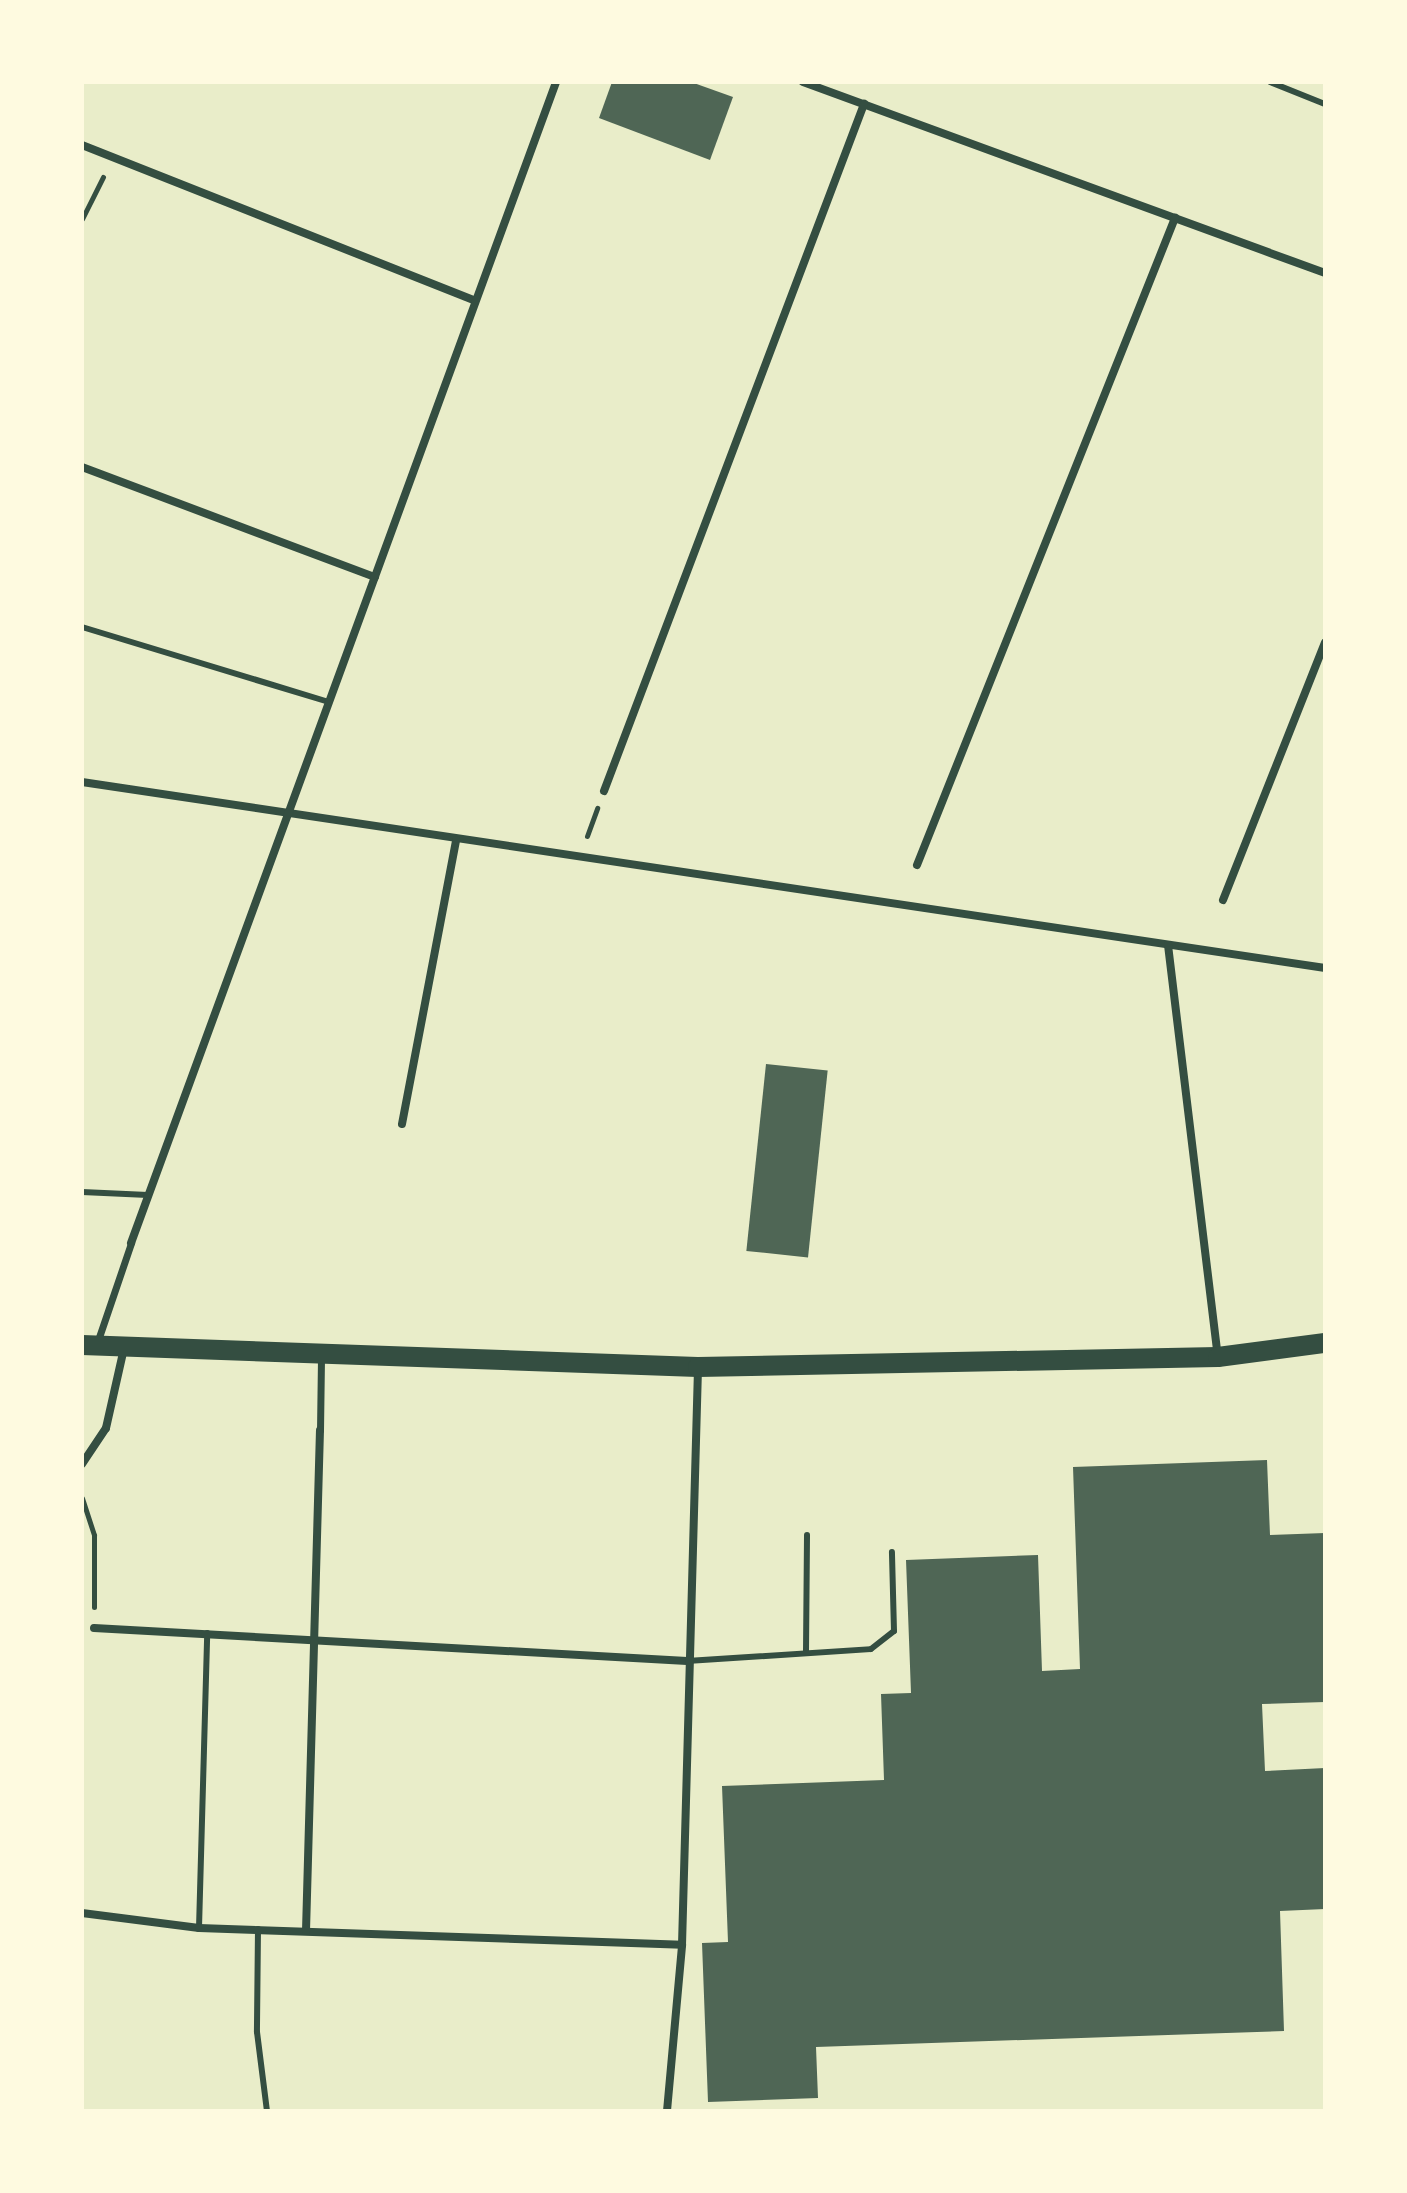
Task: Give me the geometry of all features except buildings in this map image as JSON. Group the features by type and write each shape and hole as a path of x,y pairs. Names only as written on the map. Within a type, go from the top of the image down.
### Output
{"main road":[{"path":"89,1345 698,1367 1218,1357 1325,1343"}],"street":[{"path":"89,1345 131,1243 473,300 556,82"},
{"path":"803,82 1325,273"},
{"path":"604,791 864,104"},
{"path":"82,145 473,300"},
{"path":"917,865 1175,218"},
{"path":"82,467 375,577"},
{"path":"1223,900 1325,642"},
{"path":"82,782 287,816 579,856 1325,968"},
{"path":"402,1124 456,840"},
{"path":"1168,945 1218,1357"},
{"path":"82,1464 106,1428 125,1345"},
{"path":"306,1931 322,1353"},
{"path":"667,2111 682,1945 687,1661 698,1367"},
{"path":"94,1628 687,1661"},
{"path":"82,1913 199,1928 682,1945"}],"lane":[{"path":"1270,82 1325,104"},
{"path":"82,627 329,702"},
{"path":"82,1192 148,1195"},
{"path":"806,1651 807,1535"},
{"path":"687,1661 871,1649 894,1631 892,1552"},
{"path":"199,1928 207,1633"},
{"path":"258,1929 257,2032 267,2111"}],"path":[{"path":"82,219 95,192"},
{"path":"579,856 604,791"},
{"path":"82,1498 94,1535 94,1628"}]}
